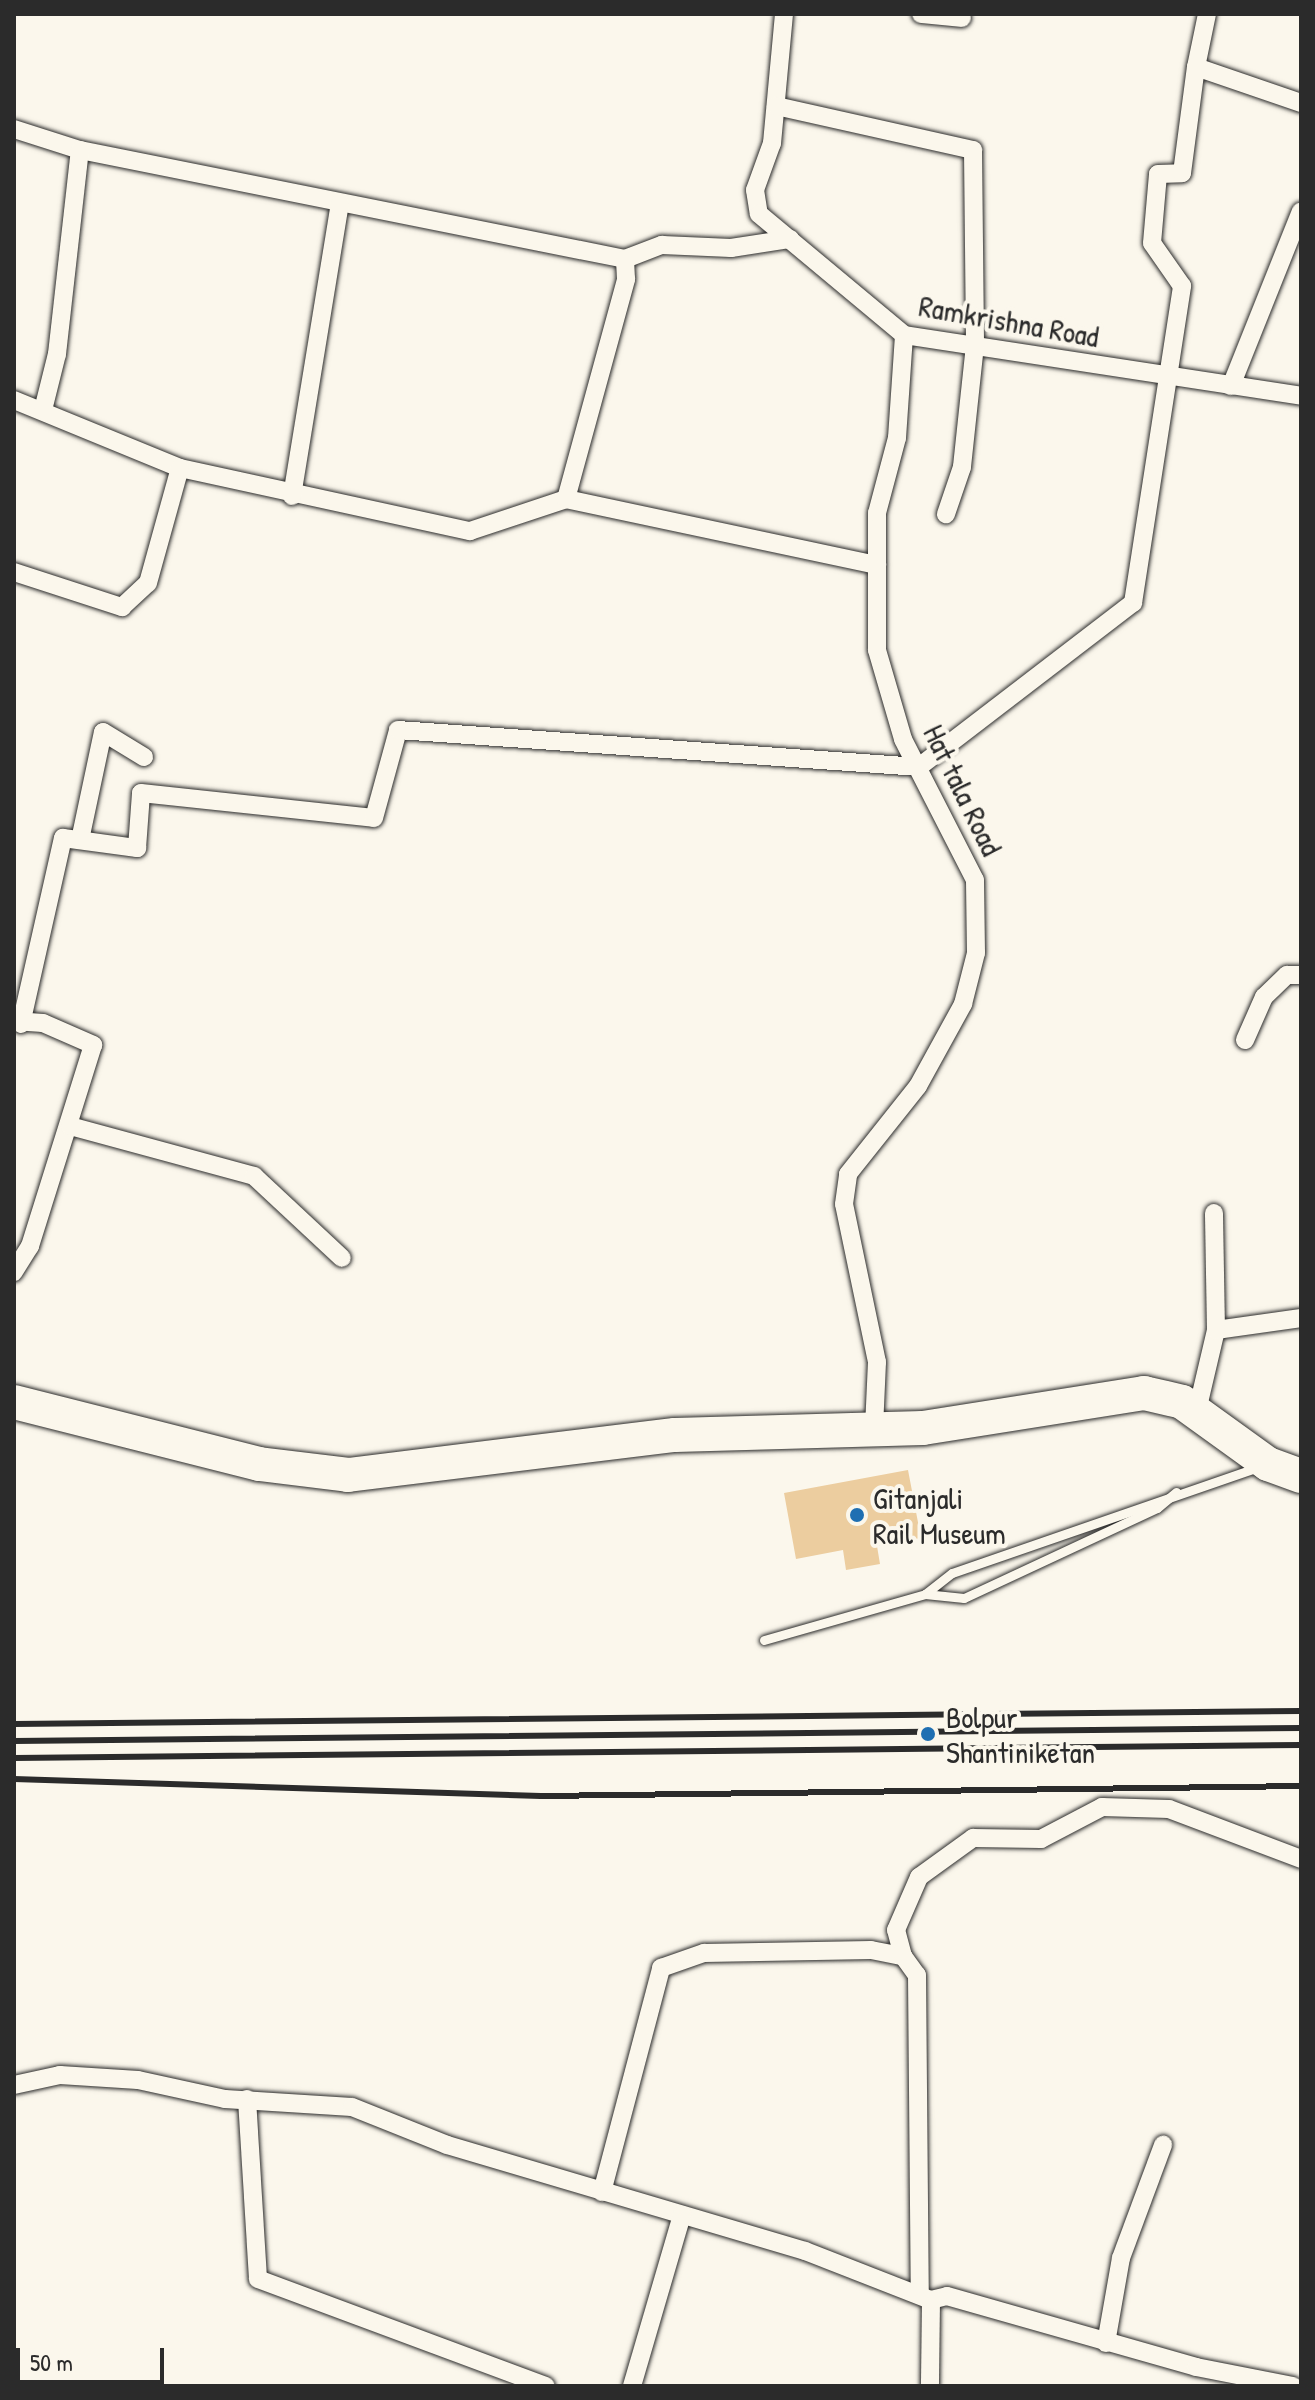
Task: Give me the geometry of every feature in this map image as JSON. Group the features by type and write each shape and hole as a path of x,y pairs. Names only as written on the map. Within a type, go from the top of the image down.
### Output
{"highway":[{"path":"14,1402 259,1464 348,1475 675,1435 956,1424 1144,1393 1197,1411 1268,1464 1301,1476"}],"street":[{"name":"Ramkrishna Road","path":"784,14 776,106 755,190 759,214 904,335 1301,396"},
{"path":"921,14 962,18"},
{"path":"14,1272 70,1126 93,1045 19,1022 63,838 137,848 141,793 374,818 398,730 919,767 1133,603 1165,377 1182,286 1152,243 1158,174 1182,173 1196,67 1207,14"},
{"path":"1196,67 1301,103"},
{"path":"776,106 973,150 975,345 962,467 946,514"},
{"path":"14,129 80,150 625,259 662,245 731,248 790,239"},
{"path":"43,410 57,354 80,150"},
{"path":"292,496 340,203"},
{"path":"1231,386 1301,211"},
{"path":"566,499 626,279 625,259"},
{"name":"Hat tala Road","path":"874,1428 877,1362 844,1204 848,1174 918,1086 963,1004 976,953 975,880 919,767 877,650 877,565 904,335"},
{"path":"14,400 180,468 292,496 470,531 566,499 877,565"},
{"path":"14,572 122,607 148,583 180,468"},
{"path":"80,840 103,732 144,757"},
{"path":"1245,1040 1264,997 1287,975 1301,975"},
{"path":"70,1126 254,1176 342,1258"},
{"path":"1197,1411 1216,1330 1214,1213"},
{"path":"1216,1330 1301,1318"},
{"path":"930,2386 917,1975 903,1956 896,1930 919,1877 973,1838 1041,1839 1102,1807 1169,1809 1301,1859"},
{"path":"602,2192 661,1968 704,1953 871,1950 903,1956"},
{"path":"15,2082 60,2075 138,2080 247,2099 352,2107 925,2297 947,2296 1106,2343 1195,2377 1293,2386"},
{"path":"247,2099 258,2279 546,2386"},
{"path":"1106,2343 1121,2258 1163,2145"},
{"path":"632,2386 682,2215"}],"lane":[{"path":"925,1594 952,1573 1176,1492 1268,1464"},
{"path":"764,1640 925,1594 964,1598 1157,1508 1176,1492"}],"building":[{"path":"908,1470 921,1538 877,1546 880,1564 846,1570 843,1550 796,1559 784,1493"}],"railway":[{"path":"14,1724 1301,1711"},
{"path":"14,1741 1301,1728"},
{"path":"14,1758 1301,1745"},
{"path":"14,1779 541,1796 1301,1786"}],"place":[{"name":"Gitanjali Rail Museum","path":"857,1515"},
{"name":"Bolpur Shantiniketan","path":"928,1734"}]}
